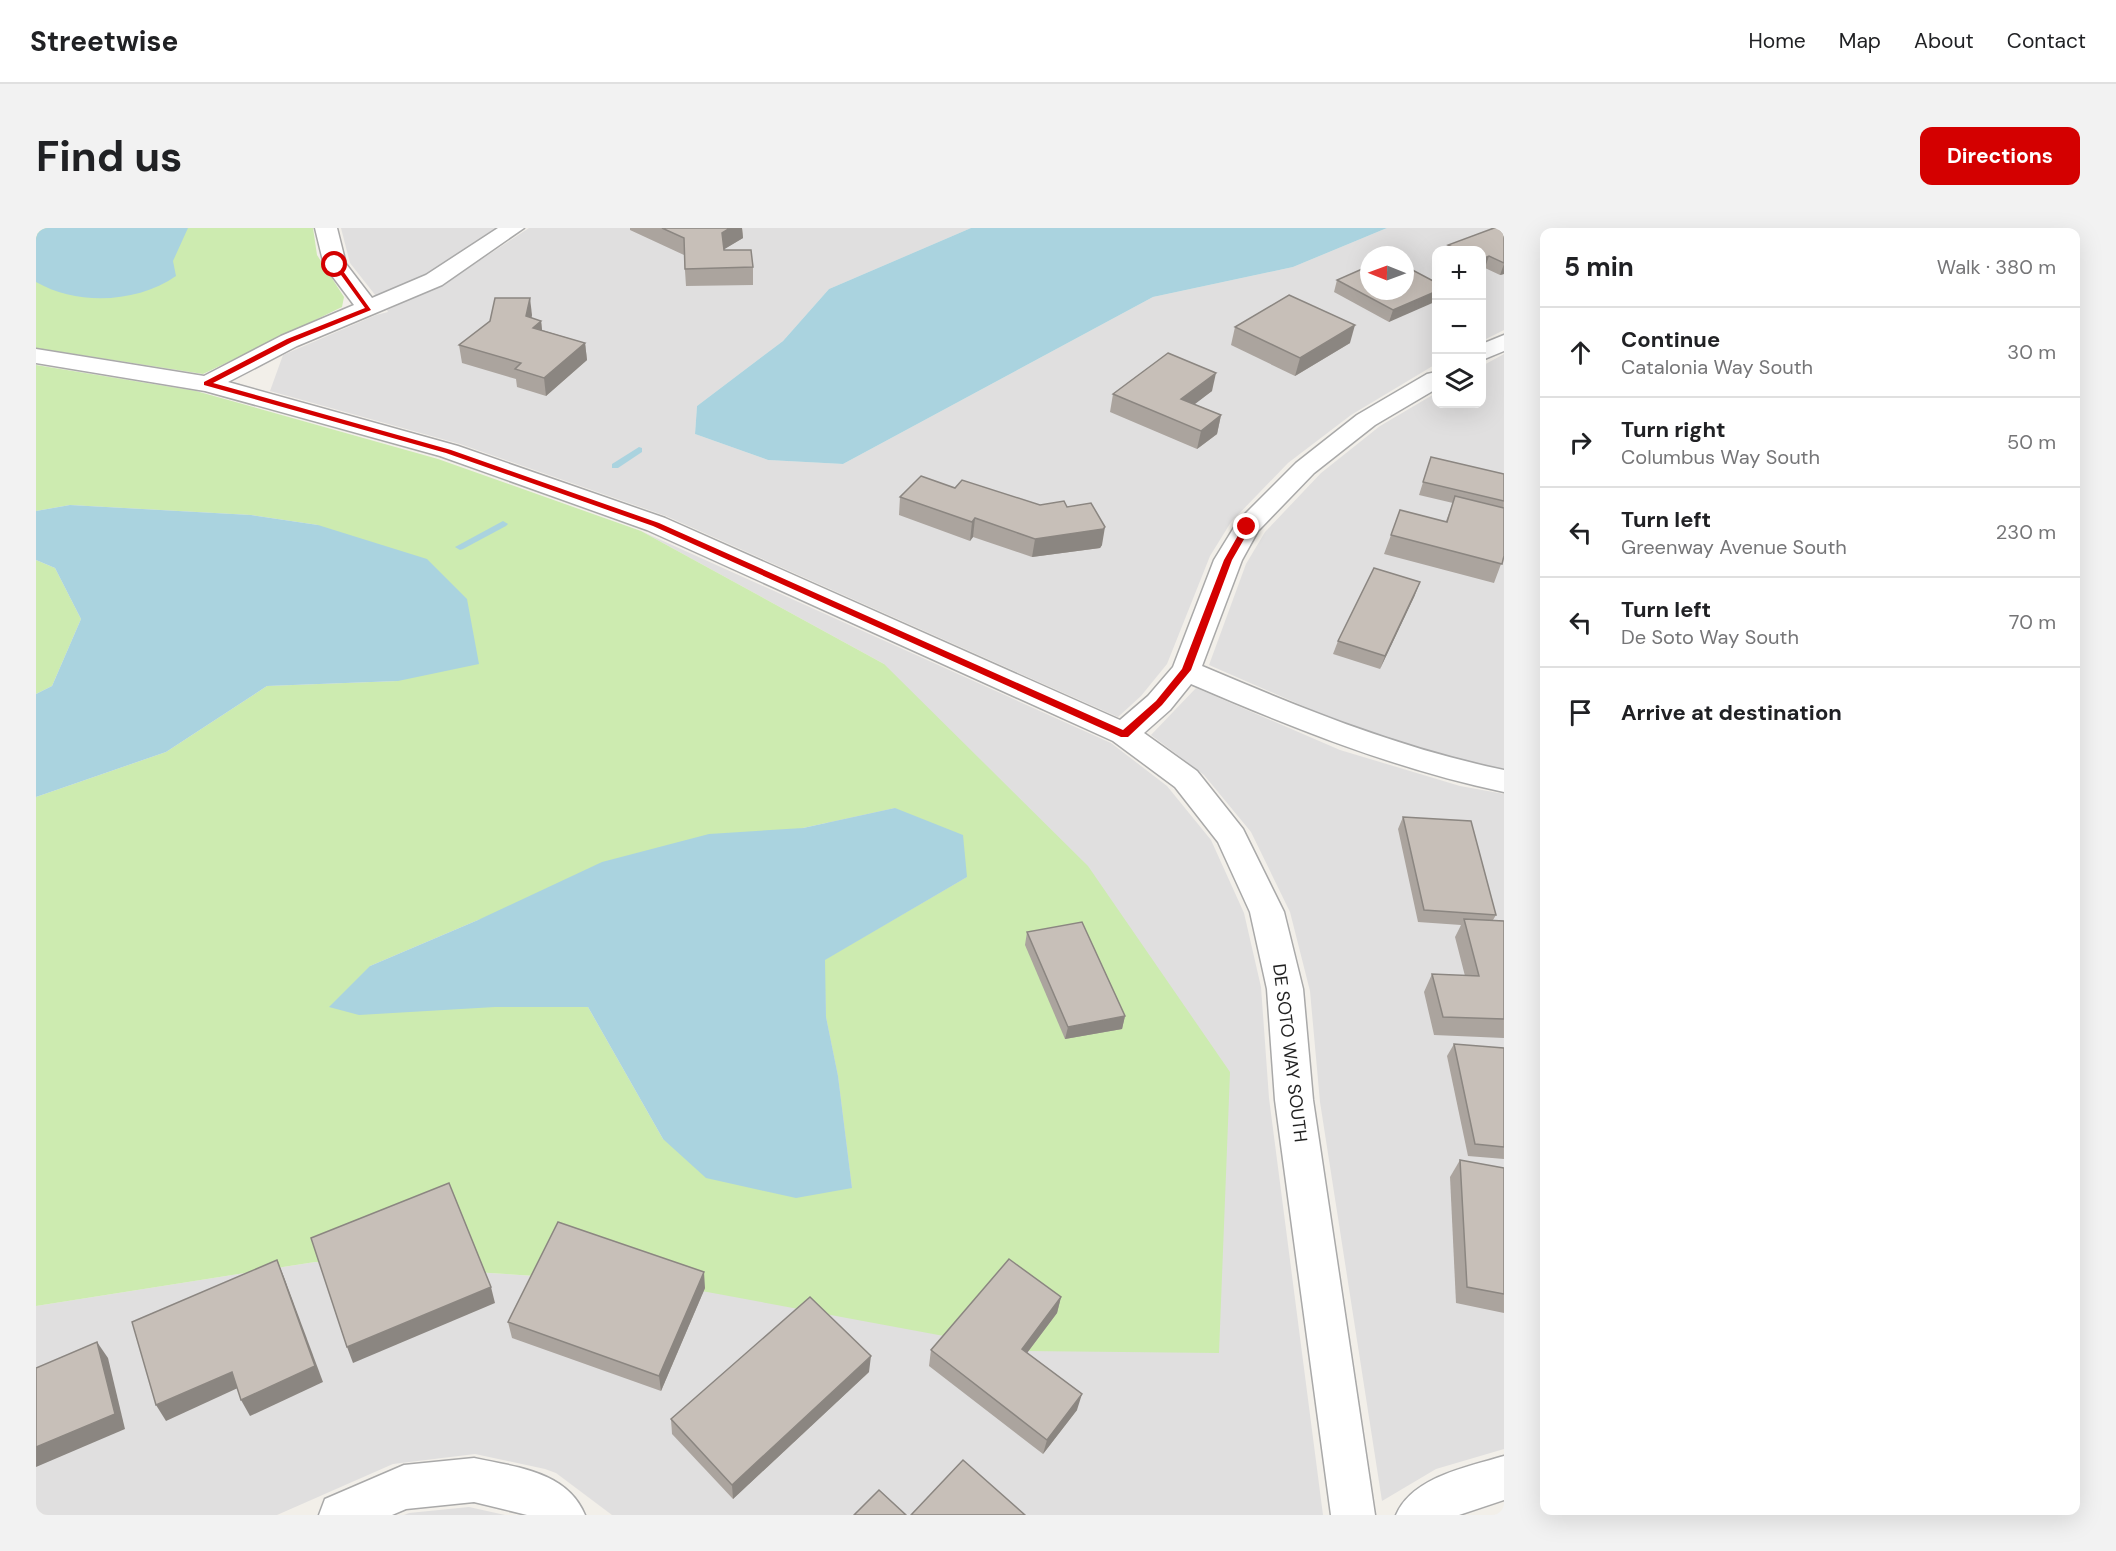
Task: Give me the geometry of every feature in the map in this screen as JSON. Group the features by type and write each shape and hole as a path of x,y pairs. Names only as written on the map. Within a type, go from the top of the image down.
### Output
{"street":[{"path":"326,228 335,265 369,309"},
{"path":"207,384 289,341 434,280 513,228"},
{"path":"1486,351 1504,342"},
{"name":"DE SOTO WAY SOUTH","path":"36,356 207,384 449,451 656,524 1124,734 1186,779 1232,837 1267,912 1286,988 1294,1100 1353,1515"},
{"path":"1124,734 1159,703 1186,670 1228,560 1247,527 1305,468 1366,420 1432,382"},
{"path":"1186,670 1350,740 1465,774 1504,782"},
{"path":"1418,1515 1452,1494 1504,1478"},
{"path":"340,1515 404,1487 474,1480 536,1494 563,1515"}],"shaded area":[{"path":"341,228 496,228 423,276 376,296 350,263"},
{"path":"529,228 971,228 829,289 783,341 697,406 695,434 768,460 843,464 1153,297 1293,267 1387,228 1504,228 1504,330 1486,339 1486,246 1432,246 1432,366 1351,415 1288,463 1231,522 1210,556 1167,664 1141,696 1118,717 666,516 460,444 270,391 283,355 388,312 387,310 444,284"},
{"path":"1504,354 1504,769 1468,762 1358,730 1209,665 1246,564 1265,532 1321,473 1380,426 1432,395 1432,408 1486,408 1486,364"},
{"path":"641,531 1111,743 1167,786 1211,840 1244,913 1261,987 1269,1098 1323,1515 612,1515 556,1473 475,1454 393,1464 277,1515 36,1515 36,1306 315,1262 664,1284 884,664"},
{"path":"1196,688 1340,750 1460,786 1504,794 1504,1449 1436,1469 1382,1501 1320,1102 1310,991 1290,912 1251,832 1204,775 1151,735"},
{"path":"469,1507 505,1515 404,1515 409,1513"}],"green space":[{"path":"36,228 313,228 317,255 344,297 342,307 203,374 36,348"},
{"path":"36,365 196,391 438,459 641,531 884,664 1088,866 1230,1072 1219,1353 1025,1351 664,1284 315,1262 36,1306 36,797 166,752 267,686 398,681 318,525 251,515 70,505 36,511","holes":["895,808 967,877 824,960 826,1017 838,1076 852,1188 663,1139 588,1007 495,1007 370,966 478,920 803,828"]},
{"path":"36,560 55,568 81,619 52,686 36,694"}],"water":[{"path":"36,228 188,228 173,261 176,276 144,292 126,296 88,298 52,290 36,282"},
{"path":"971,228 1387,228 1293,267 1153,297 843,464 768,460 695,434 697,406 783,341 829,289"},
{"path":"70,505 251,515 318,525 427,559 467,599 479,664 398,681 267,686 166,752 36,797 36,694 52,686 81,619 55,568 36,560 36,511"},
{"path":"895,808 963,835 967,877 825,960 826,1017 838,1076 852,1188 796,1198 706,1178 663,1139 588,1007 495,1007 359,1015 329,1007 370,966 478,920 602,862 709,834 803,828"}],"building":[{"path":"662,228 730,228 722,233 724,250 751,250 753,267 685,269 684,238"},
{"path":"1494,228 1504,228 1504,263 1489,256 1486,257 1486,246 1448,245"},
{"path":"1360,270 1360,292 1337,280"},
{"path":"1414,271 1432,280 1432,293 1393,310 1374,300 1414,300"},
{"path":"1289,295 1355,325 1300,358 1235,327"},
{"path":"495,298 530,298 526,316 541,321 533,328 585,343 544,378 515,369 521,363 459,345 490,321"},
{"path":"1168,353 1216,373 1181,399 1221,415 1201,431 1113,394"},
{"path":"1431,457 1504,474 1504,501 1423,482"},
{"path":"921,476 955,488 962,480 1040,505 1064,501 1067,507 1091,503 1105,527 1035,539 975,518 972,522 900,497"},
{"path":"1455,496 1504,508 1502,564 1391,535 1400,510 1447,522"},
{"path":"1374,568 1420,582 1385,656 1338,641"},
{"path":"1403,817 1471,821 1496,915 1424,910"},
{"path":"1464,919 1504,921 1504,1019 1443,1017 1432,974 1479,976"},
{"path":"1082,922 1125,1016 1068,1027 1027,932"},
{"path":"1454,1044 1504,1048 1504,1147 1475,1144"},
{"path":"1460,1160 1504,1168 1504,1294 1467,1287"},
{"path":"449,1183 491,1287 347,1347 311,1238"},
{"path":"558,1222 704,1272 659,1376 508,1322"},
{"path":"1009,1259 1061,1297 1022,1349 1082,1394 1047,1440 931,1350"},
{"path":"277,1260 315,1366 241,1400 232,1372 156,1405 132,1322"},
{"path":"810,1297 871,1356 732,1485 671,1419"},
{"path":"97,1342 115,1414 36,1447 36,1368"},
{"path":"963,1460 1025,1515 911,1515"},
{"path":"879,1490 906,1515 854,1515"}],"waterway":[{"path":"615,466 639,450"},
{"path":"460,547 503,524"}],"route":[{"path":"335,265 369,309 289,341 207,384 449,451 656,524 1124,734 1159,703 1186,670 1228,560 1247,527"}]}
